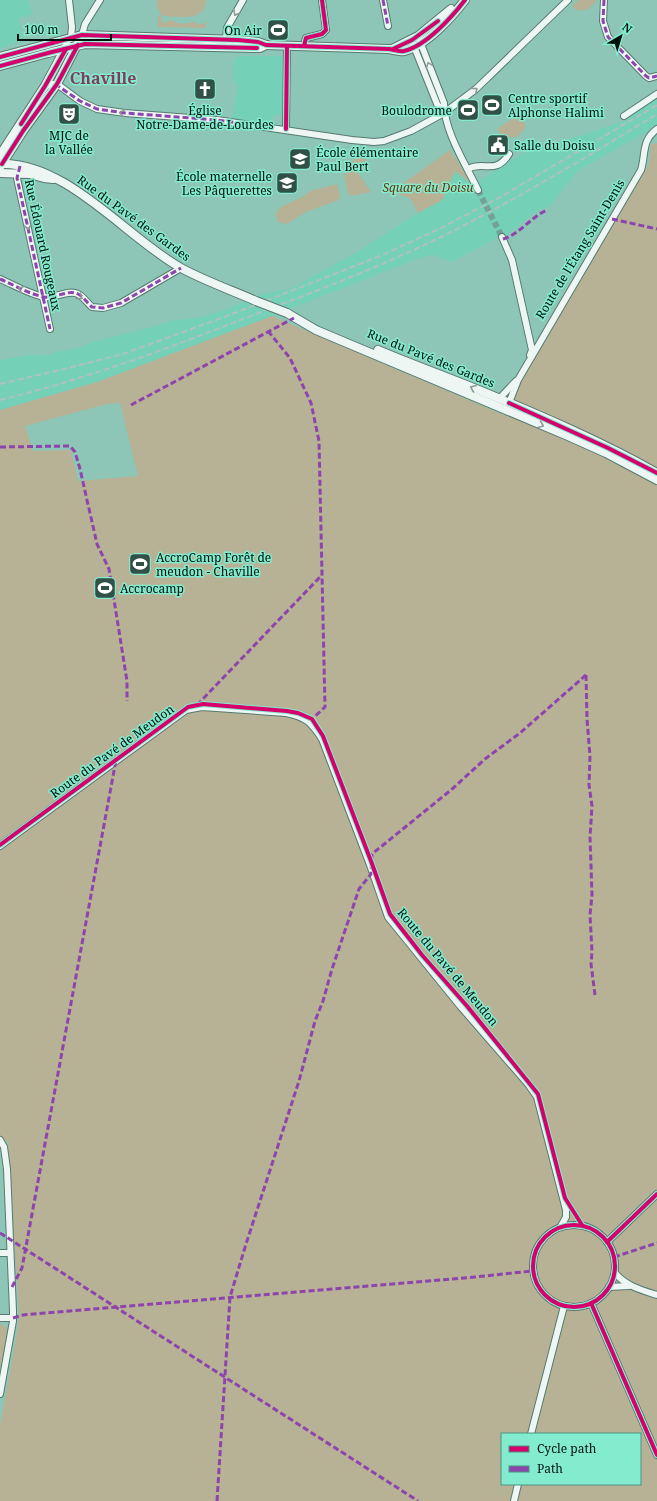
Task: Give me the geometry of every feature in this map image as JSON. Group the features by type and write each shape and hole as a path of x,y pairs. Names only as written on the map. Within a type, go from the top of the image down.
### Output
{"main road":[{"path":"0,57 82,34 226,39 258,42 266,45 391,50 401,52 416,42 464,0"},
{"path":"1,165 23,130 57,84 78,45 82,34"},
{"path":"0,155 45,86 66,49 71,37"},
{"path":"0,66 78,45 92,44 260,48 266,45"},
{"name":"Rue du Pavé des Gardes","path":"1,165 19,170"},
{"name":"Rue du Pavé des Gardes","path":"0,173 30,167 45,172 71,187 181,268 286,313 316,330 507,407"},
{"path":"507,407 608,448 657,473"},
{"path":"507,407 606,453 657,480"}],"street":[{"path":"70,0 72,27 71,37"},
{"path":"82,34 85,24 100,0"},
{"path":"232,47 226,39 227,28 243,0"},
{"path":"304,46 306,38 322,34 326,30 322,0"},
{"path":"383,0 388,26"},
{"path":"45,86 57,84 80,101 96,109 125,113 217,120 352,140 374,142 384,141 405,133 444,113 476,89 568,0"},
{"path":"604,0 604,29 610,40 649,78 657,76"},
{"path":"416,42 437,104 444,113 456,144 478,190"},
{"path":"286,130 287,46"},
{"path":"624,116 657,94"},
{"name":"Route de l'Étang Saint-Denis","path":"507,407 518,380 641,170 645,158 644,151 646,141 657,130"},
{"path":"468,169 475,166 485,168 496,166 505,160 509,154"},
{"name":"Rue Édouard Rougeaux","path":"19,170 17,178 50,330"},
{"path":"502,237 512,260 532,350 530,359"},
{"path":"0,279 46,298 67,293 76,293 92,307 103,308 127,301 181,268"},
{"name":"Route de l'Étang Saint-Denis","path":"497,402 518,380"},
{"name":"Route du Pavé de Meudon","path":"0,846 186,710 202,707 286,713 297,715 312,723 322,739 370,865 388,917 461,1007 528,1084 537,1097 566,1210 566,1217 561,1226"},
{"path":"0,1140 4,1147 6,1169 13,1318 0,1394"},
{"path":"0,1165 6,1169"},
{"path":"607,1242 657,1194"},
{"path":"570,1224 582,1225 589,1227 598,1233 607,1242 614,1257 615,1273 606,1292 591,1304 581,1307 564,1306 550,1300 539,1289 532,1271 532,1261 538,1244 545,1235 561,1226 570,1224"},
{"path":"0,1253 10,1253"},
{"path":"615,1273 622,1281 630,1286"},
{"path":"609,1287 620,1285 630,1286 657,1295"},
{"path":"591,1304 657,1455"},
{"path":"531,1433 564,1306"},
{"path":"0,1318 13,1318"},
{"path":"514,1501 518,1485"}],"shaded area":[{"path":"0,0 28,0 32,14 18,19 24,40 0,48"},
{"path":"239,56 285,56 284,115 274,115 272,125 232,118 238,84 234,84 234,60"},
{"path":"657,97 657,126 579,170 549,207 538,210 505,237 504,234 452,262 434,255 422,257 272,316 97,382 0,410 0,360 30,355 49,355 171,321 202,317 227,309 261,294 290,289 352,255 418,213 442,200 455,171 471,184 478,182 521,154 623,122"}],"green space":[{"path":"157,0 206,1 204,8 200,13 190,17 183,17 162,16 157,7"},
{"path":"579,0 596,0 597,2 589,9 578,11 572,6"},
{"path":"158,15 164,23 170,20 181,24 194,22 200,25 207,21 205,28 158,27"},
{"path":"515,117 523,119 526,127 517,137 502,137 497,129"},
{"path":"657,143 657,1501 0,1501 0,1425 16,1339 19,1314 8,1143 0,1136 0,410 97,382 272,316 504,415 546,334 649,164 651,144","holes":["120,403 138,476 78,481 71,450 33,451 25,426 107,404"]},
{"path":"360,149 363,156 370,164 358,173 371,192 351,196 348,193 344,176"},
{"name":"Square du Doisu","path":"450,150 472,184 455,171 442,200 418,213 410,198 391,192"},
{"path":"337,184 340,195 339,200 306,212 287,224 277,221 276,213 279,208 302,197 310,191"},
{"path":"0,1323 8,1329 0,1371"}],"tunnel":[{"path":"478,190 502,237"}],"railway":[{"path":"0,384 123,354 227,316 380,256 439,229 502,196 657,105"},
{"path":"0,400 93,374 153,353 319,290 394,259 443,236 498,207 578,162 657,114"}],"marked path":[{"path":"383,0 388,26"},
{"path":"604,0 603,21 608,37 646,76 649,78 657,76"},
{"path":"55,84 80,101 97,109 125,113 217,120 254,125"},
{"path":"20,166 17,178 50,329"},
{"path":"503,239 509,237 547,210"},
{"path":"612,219 657,229"},
{"path":"0,279 38,296 53,297 66,293 78,294 92,307 103,308 121,303 181,268"},
{"path":"131,405 294,318"},
{"path":"268,331 290,358 311,403 319,441 325,707 312,719 312,722"},
{"path":"0,447 70,446 75,452 97,544 109,569 127,681 127,701"},
{"path":"197,705 321,576"},
{"path":"586,675 590,756 589,785 592,806 590,837 592,895 590,915 592,952 591,964 595,995"},
{"path":"217,1501 230,1297 299,1081 315,1021 323,1001 332,969 359,889 371,874 372,854 451,790 485,759 520,733 586,675"},
{"path":"12,1287 22,1268 116,760"},
{"path":"0,1233 418,1501"},
{"path":"614,1257 657,1243"},
{"path":"13,1318 23,1315 532,1271"}],"cycle path":[{"path":"304,46 306,38 322,34 326,30 322,0"},
{"path":"0,57 82,35 238,40 258,42 266,45 389,49 404,51 430,37 446,22 465,0"},
{"path":"393,49 412,40 438,21"},
{"path":"0,66 85,44 257,48"},
{"path":"2,164 23,131 57,84 78,45"},
{"path":"286,129 287,46"},
{"path":"21,124 66,49"},
{"path":"509,403 608,448 657,473"},
{"path":"0,845 188,707 203,704 287,711 298,713 312,719 323,736 390,914 422,955 467,1006 538,1094 565,1198 582,1225"},
{"path":"607,1242 657,1194"},
{"path":"574,1225 590,1228 603,1237 612,1250 615,1266 612,1282 603,1295 590,1304 574,1307 558,1304 545,1295 536,1282 533,1266 536,1250 545,1237 558,1228 574,1225"},
{"path":"591,1303 657,1455"}],"place":[{"name":"On Air","path":"278,30"},
{"name":"Église Notre-Dame-de-Lourdes","path":"205,89"},
{"name":"Centre sportif Alphonse Halimi","path":"492,105"},
{"name":"Boulodrome","path":"468,110"},
{"name":"MJC de la Vallée","path":"69,114"},
{"name":"Salle du Doisu","path":"498,145"},
{"name":"École élémentaire Paul Bert","path":"300,159"},
{"name":"École maternelle Les Pâquerettes","path":"287,183"},
{"name":"AccroCamp Forêt de meudon - Chaville","path":"140,564"},
{"name":"Accrocamp","path":"105,588"}],"district":[{"name":"Chaville","path":"103,78"}]}
